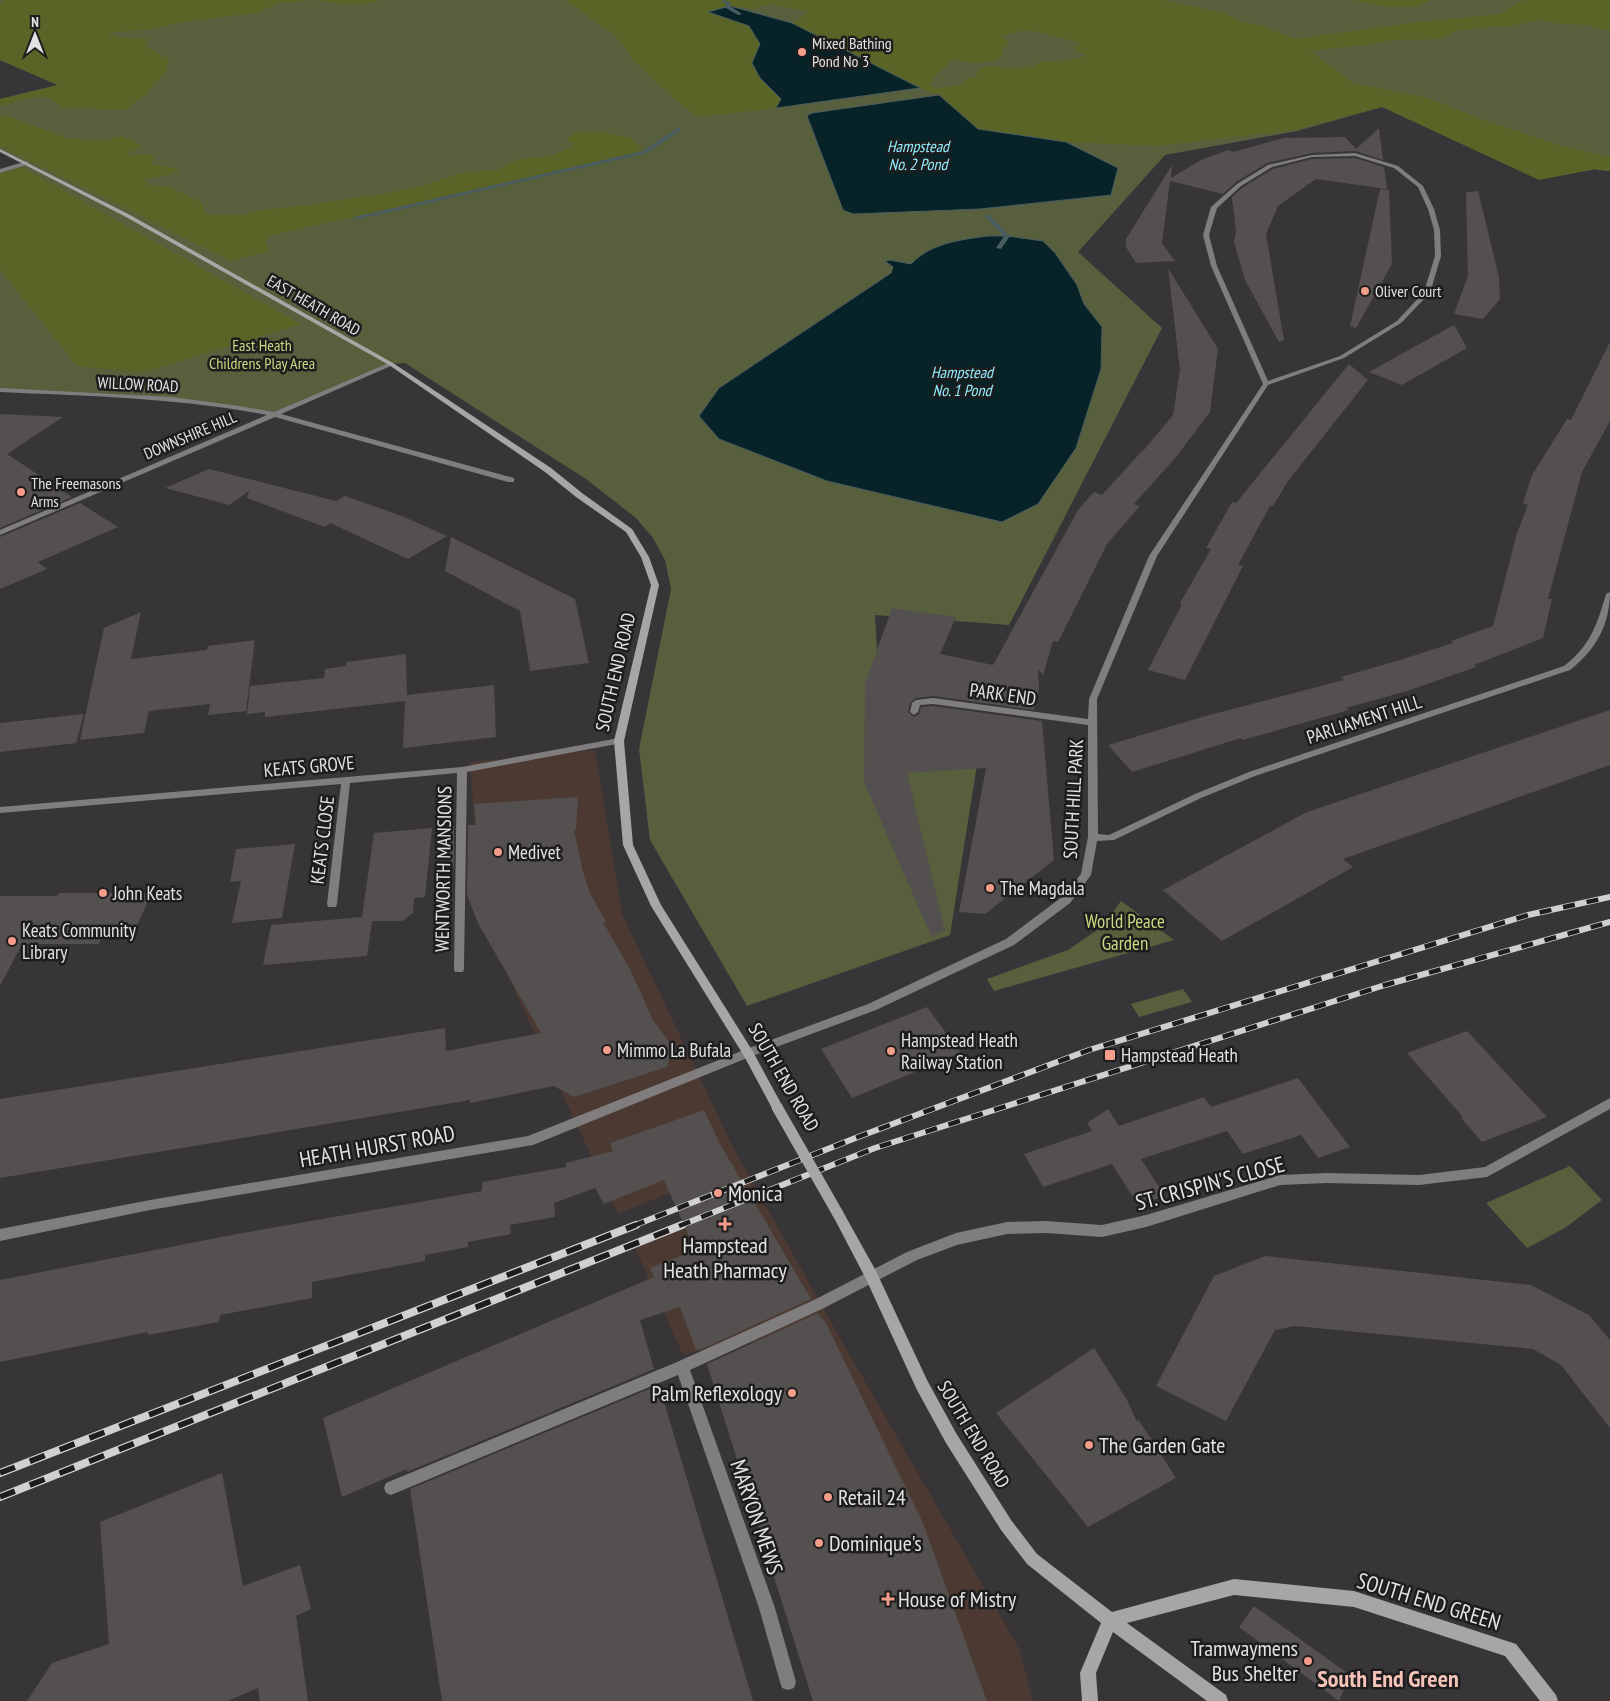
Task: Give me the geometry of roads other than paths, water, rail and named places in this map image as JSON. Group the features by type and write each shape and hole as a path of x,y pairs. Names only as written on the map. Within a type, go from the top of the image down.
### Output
{"street":[{"name":"EAST HEATH ROAD","path":"0,150 128,216 391,364 548,470 599,509"},
{"path":"1355,154 1396,167 1420,186 1431,209 1437,230 1438,256 1426,293 1400,322 1342,357 1266,384 1214,266 1206,234 1214,207 1239,185 1270,166 1312,156 1355,154"},
{"path":"0,171 27,163"},
{"name":"DOWNSHIRE HILL","path":"0,532 391,364"},
{"name":"SOUTH HILL PARK","path":"748,1053 872,1007 1010,942 1066,900 1086,876 1093,837 1093,698 1153,556 1266,384"},
{"name":"WILLOW ROAD","path":"0,390 188,401 236,406 273,414"},
{"path":"273,414 511,480"},
{"name":"SOUTH END ROAD","path":"599,509 629,531 645,557 656,585 619,741 628,845 656,906 748,1053 871,1276 922,1385 951,1438 1006,1525 1032,1559 1110,1620"},
{"name":"PARLIAMENT HILL","path":"1093,837 1110,838 1198,796 1252,774 1567,668 1579,660 1590,648 1610,594"},
{"name":"PARK END","path":"914,712 916,704 934,700 1094,723"},
{"name":"KEATS GROVE","path":"0,810 462,770 619,741"},
{"name":"WENTWORTH MANSIONS","path":"459,969 462,770"},
{"name":"KEATS CLOSE","path":"332,904 346,780"},
{"name":"HEATH HURST ROAD","path":"0,1235 150,1205 529,1141 748,1053"},
{"name":"ST. CRISPIN'S CLOSE","path":"871,1276 912,1256 956,1239 1006,1228 1046,1227 1102,1231 1146,1221 1280,1180 1327,1178 1419,1180 1487,1172 1610,1103"},
{"path":"391,1488 682,1367 819,1304 871,1276"},
{"name":"MARYON MEWS","path":"682,1367 767,1608 788,1682"},
{"name":"SOUTH END GREEN","path":"1110,1620 1234,1587 1354,1598 1510,1650 1550,1701"},
{"path":"1090,1701 1088,1673 1110,1620 1220,1701"}],"water":[{"name":"Mixed Bathing Pond No 3","path":"730,6 792,23 920,88 776,108 781,99 760,78 752,63 760,44 749,26 708,12"},
{"name":"Hampstead No. 2 Pond","path":"939,95 978,129 1066,142 1118,168 1111,195 980,209 853,214 843,210 807,116 812,113"},
{"name":"Hampstead No. 1 Pond","path":"987,236 1007,236 1043,241 1055,253 1077,285 1084,304 1102,327 1101,369 1076,448 1038,504 1002,522 827,481 719,439 699,416 719,388 891,273 893,267 885,261 890,260 911,264 928,251 937,247 956,241"}],"waterway":[{"path":"723,0 728,3 728,7 740,14"},
{"path":"358,217 645,152 679,129"},
{"path":"987,216 1007,236 999,248"}],"railway":[{"path":"633,1226 858,1137 1089,1050 1528,915 1610,897"},
{"path":"679,1226 875,1148 1385,985 1610,922"},
{"path":"0,1473 636,1225"},
{"path":"0,1497 682,1225"}],"place":[{"name":"Mixed Bathing Pond No 3","path":"802,52"},
{"name":"Oliver Court","path":"1365,291"},
{"name":"The Freemasons Arms","path":"21,492"},
{"name":"Medivet","path":"498,852"},
{"name":"The Magdala","path":"990,888"},
{"name":"John Keats","path":"103,893"},
{"name":"Keats Community Library","path":"12,941"},
{"name":"Mimmo La Bufala","path":"607,1050"},
{"name":"Hampstead Heath Railway Station","path":"891,1051"},
{"name":"Hampstead Heath","path":"1110,1055"},
{"name":"Monica","path":"718,1193"},
{"name":"Hampstead Heath Pharmacy","path":"725,1224"},
{"name":"Palm Reflexology","path":"792,1393"},
{"name":"The Garden Gate","path":"1089,1445"},
{"name":"Retail 24","path":"828,1497"},
{"name":"Dominique's","path":"819,1543"},
{"name":"House of Mistry","path":"888,1599"},
{"name":"Tramwaymens Bus Shelter","path":"1308,1661"}],"district":[{"name":"South End Green","path":"1388,1679"}],"park label":[{"name":"East Heath Childrens Play Area","path":"262,354"},
{"name":"World Peace Garden","path":"1125,932"}]}
